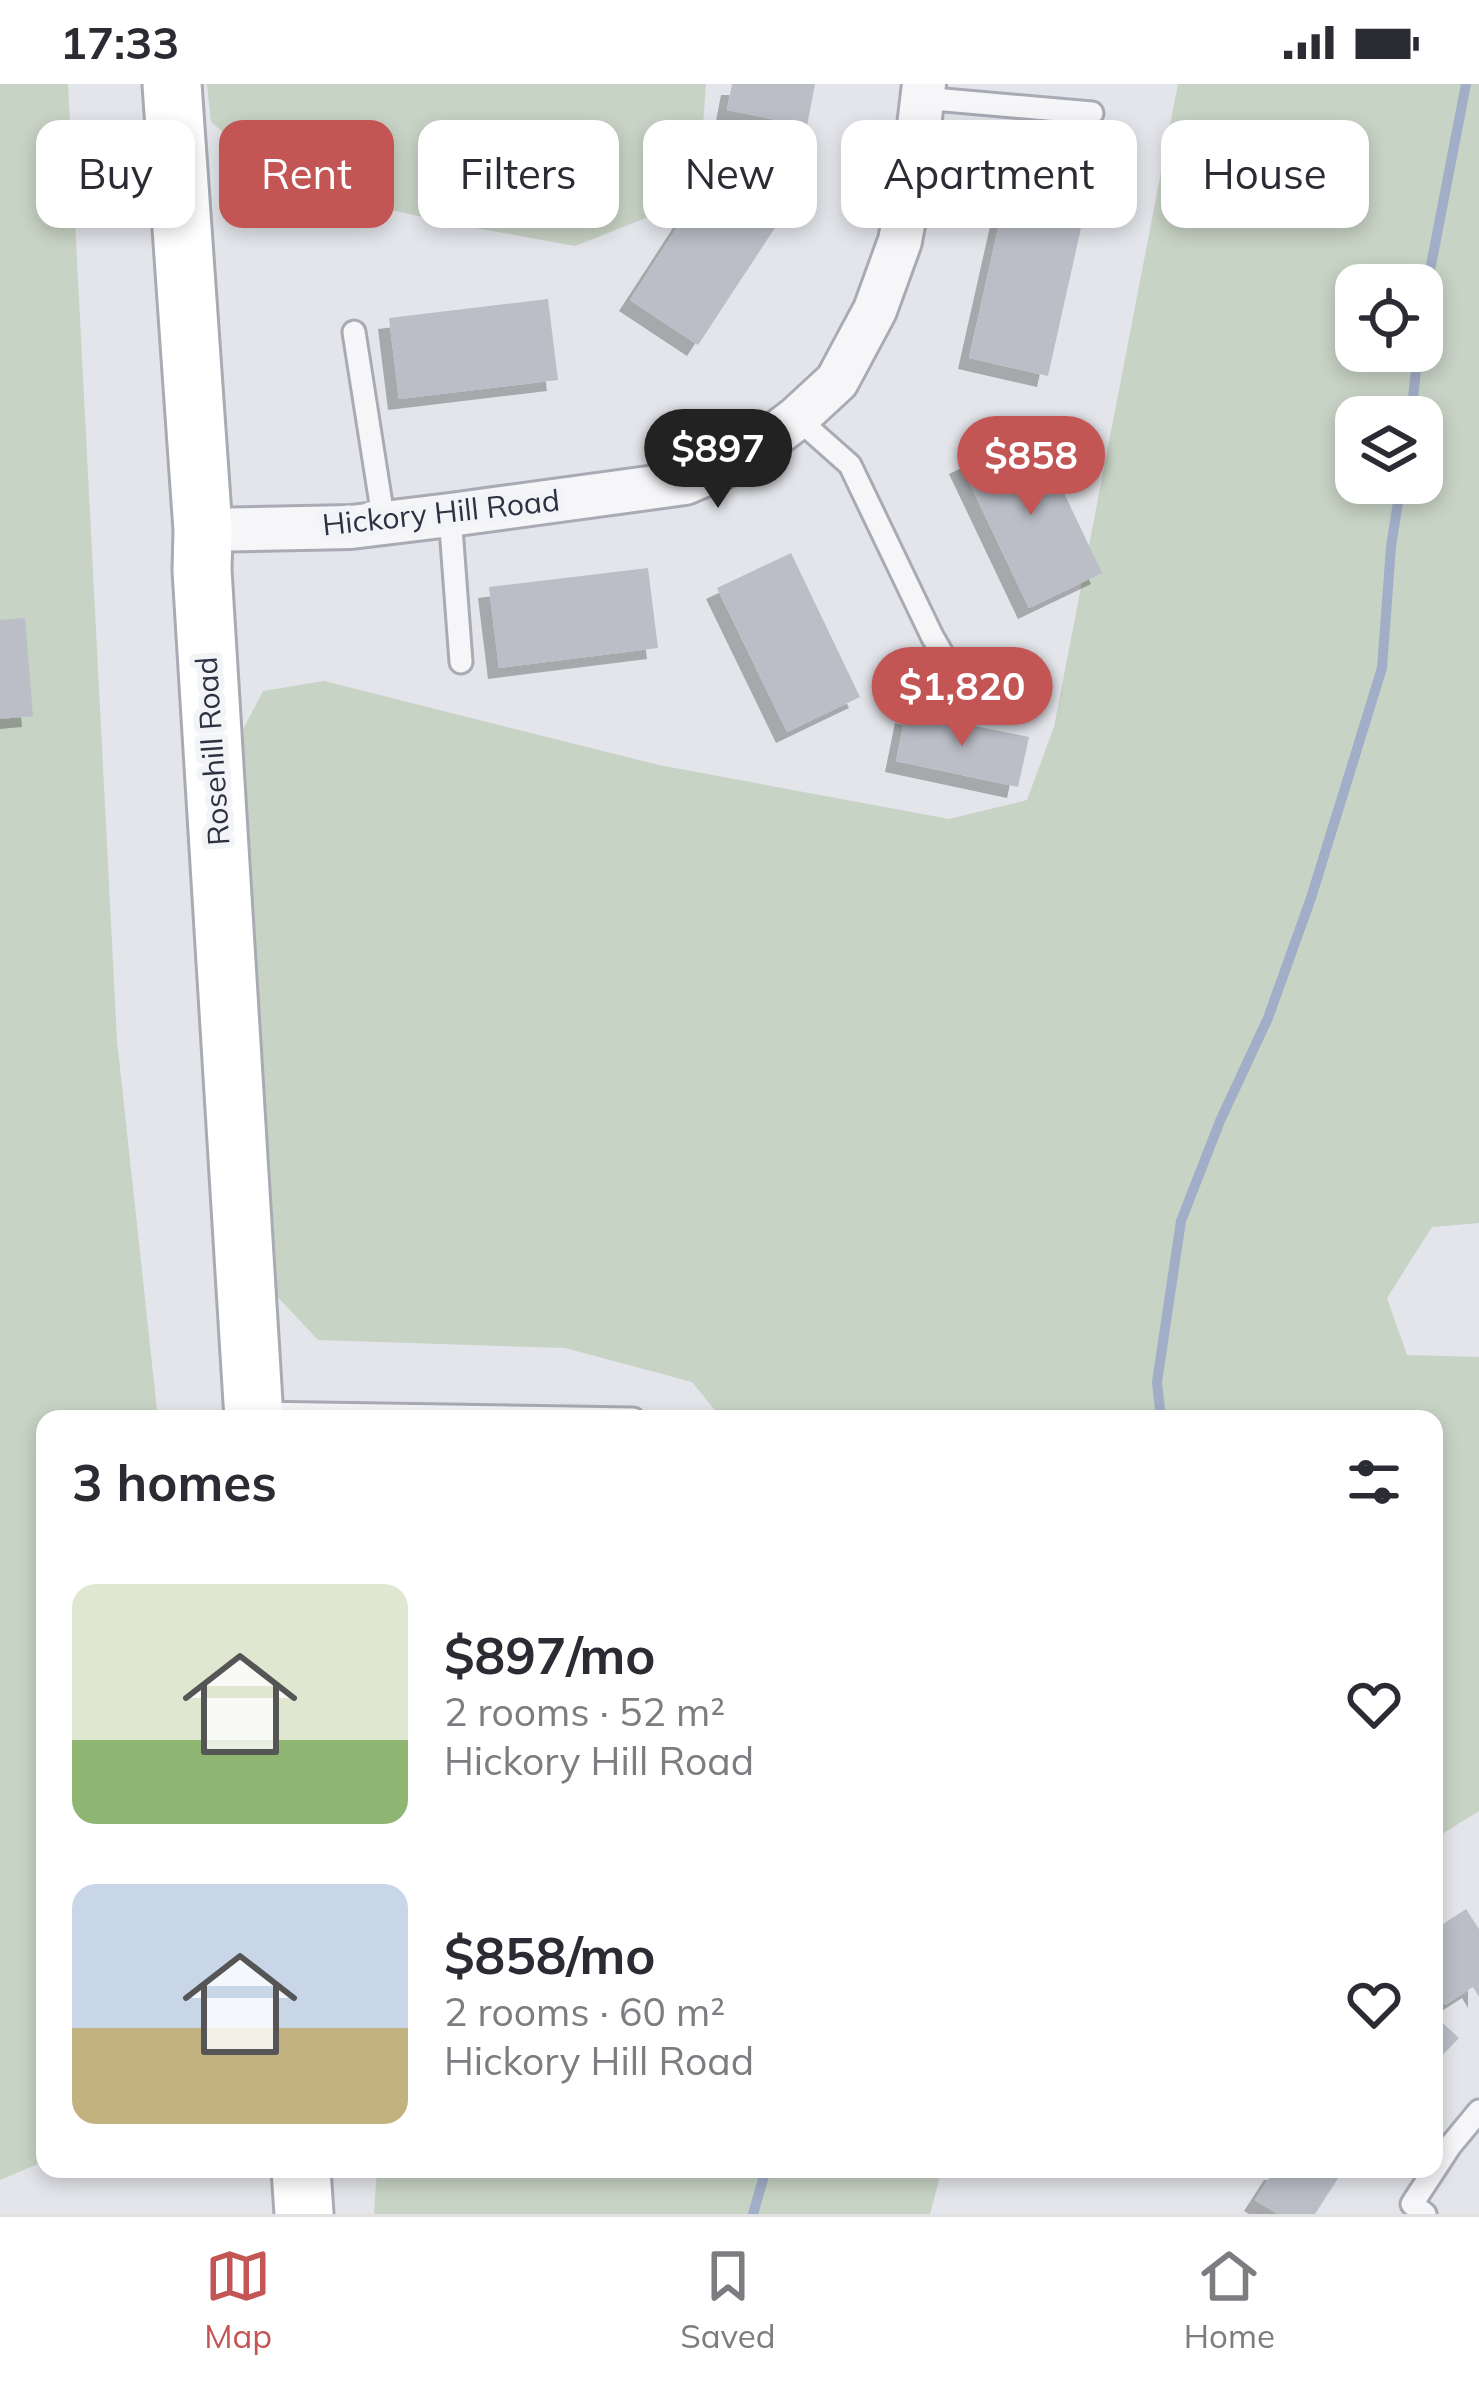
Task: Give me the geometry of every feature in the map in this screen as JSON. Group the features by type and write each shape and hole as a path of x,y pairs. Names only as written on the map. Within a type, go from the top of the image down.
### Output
{"main road":[{"name":"Rosehill Road","path":"172,84 254,1410"},
{"path":"302,2178 304,2214"}],"street":[{"name":"Hickory Hill Road","path":"202,530 350,527 450,515 685,483 746,457 837,381 875,310 900,242 923,91"}],"lane":[{"path":"923,91 1092,113"},
{"path":"354,332 384,523"},
{"path":"797,418 850,465 950,664 974,676 1004,677 1028,670"},
{"path":"450,515 460,662"},
{"path":"1443,2159 1479,2110"},
{"path":"1415,2211 1433,2178"}],"green space":[{"path":"0,84 68,84 70,120 36,120 36,228 75,228 117,1040 157,1410 36,1410 36,2165 0,2180"},
{"path":"207,84 706,84 703,120 643,120 643,219 575,246 476,228 619,228 619,120 418,120 418,216 394,211 394,120 219,120 219,129 211,122"},
{"path":"1178,84 1479,84 1479,1223 1432,1227 1387,1298 1407,1355 1479,1357 1479,1811 1443,1833 1443,1410 715,1410 692,1382 565,1348 318,1340 274,1293 236,743 263,691 324,681 659,765 949,819 1027,800 1054,727 1161,172 1161,228 1369,228 1369,120 1171,120"},
{"path":"376,2178 940,2178 930,2214 374,2214"}],"building":[{"path":"732,84 815,84 808,120 777,120 727,110"},
{"path":"677,228 775,228 698,345 630,300"},
{"path":"998,228 1081,228 1048,376 969,358"},
{"path":"548,299 558,380 399,399 389,318"},
{"path":"1033,428 1102,573 1029,608 960,463"},
{"path":"791,553 860,697 787,732 717,588"},
{"path":"648,568 658,648 499,668 489,587"},
{"path":"25,618 33,716 0,719 0,620"},
{"path":"906,712 1029,737 1018,787 896,761"},
{"path":"1466,1909 1479,1929 1479,1997 1473,1987 1445,2005 1443,2002 1443,1924"},
{"path":"1443,2023 1459,2038 1443,2055"},
{"path":"1269,2178 1338,2178 1315,2214 1278,2214 1255,2200"}],"waterway":[{"path":"1431,264 1466,84"},
{"path":"1413,396 1416,372"},
{"path":"1160,1410 1157,1382 1181,1221 1268,1018 1311,898 1382,668 1398,504"},
{"path":"753,2214 763,2178"}]}
